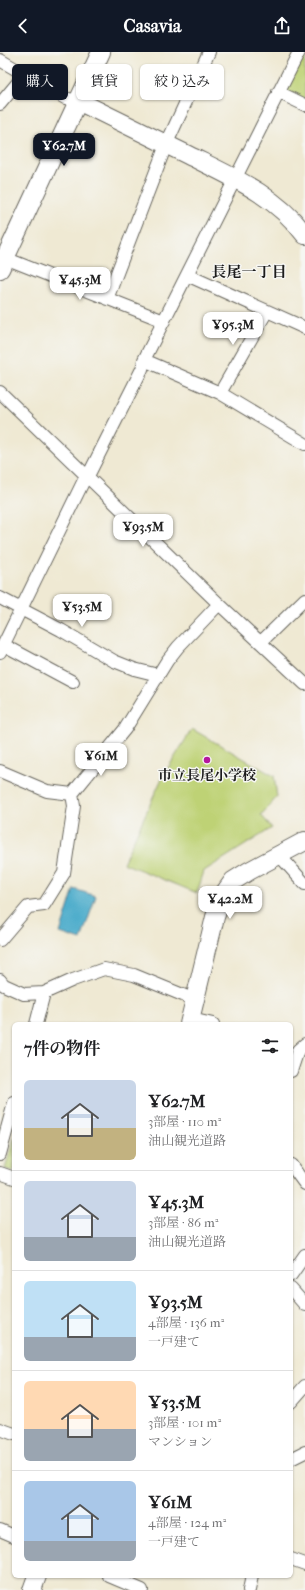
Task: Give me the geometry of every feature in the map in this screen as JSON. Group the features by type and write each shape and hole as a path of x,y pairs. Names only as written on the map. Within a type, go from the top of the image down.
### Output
{"street":[{"path":"101,52 2,264 107,299 164,321"},
{"path":"107,299 166,144 209,52"},
{"path":"73,682 2,648 86,476 90,472 142,369 144,360 299,52"},
{"path":"0,60 12,67"},
{"path":"0,104 12,89"},
{"path":"278,92 305,105"},
{"path":"68,99 78,101 235,178 273,201 295,221 305,235"},
{"path":"187,274 305,328"},
{"path":"220,393 267,311"},
{"path":"144,360 220,393 305,444"},
{"path":"0,392 219,604 305,684"},
{"path":"0,598 61,630 114,661 134,669 158,675"},
{"path":"261,642 305,599"},
{"path":"0,940 28,907 44,905 64,873 74,806 72,794 125,729 158,675 178,647 219,604"},
{"path":"0,771 47,791 72,794"},
{"path":"190,1021 215,917 223,895 233,881 305,841"},
{"path":"279,855 305,884"},
{"path":"0,980 4,984 24,994 44,993 73,980 104,970 134,975 195,1000"},
{"path":"37,1022 44,993"},
{"path":"293,1061 298,1050 305,1044"},
{"path":"0,1154 12,1110"},
{"path":"293,1168 305,1184"},
{"path":"0,1173 12,1177"},
{"path":"293,1272 305,1255"},
{"path":"293,1290 305,1305"},
{"path":"293,1400 305,1386"},
{"path":"0,1429 12,1433"},
{"path":"293,1458 305,1452"},
{"path":"0,1530 12,1535"},
{"path":"293,1560 305,1564"},
{"path":"32,1590 36,1578"},
{"path":"114,1578 142,1590"},
{"path":"249,1590 252,1578"}],"green space":[{"path":"302,52 305,52 305,101 287,93 285,86"},
{"path":"192,729 274,776 277,797 261,815 272,828 204,871 197,893 123,863 163,776"},
{"path":"12,1145 12,1171 5,1169"}],"water":[{"path":"74,889 96,896 81,940 60,933"}],"place":[{"name":"市立長尾小学校","path":"207,760"}],"district":[{"name":"長尾一丁目","path":"249,272"}]}
